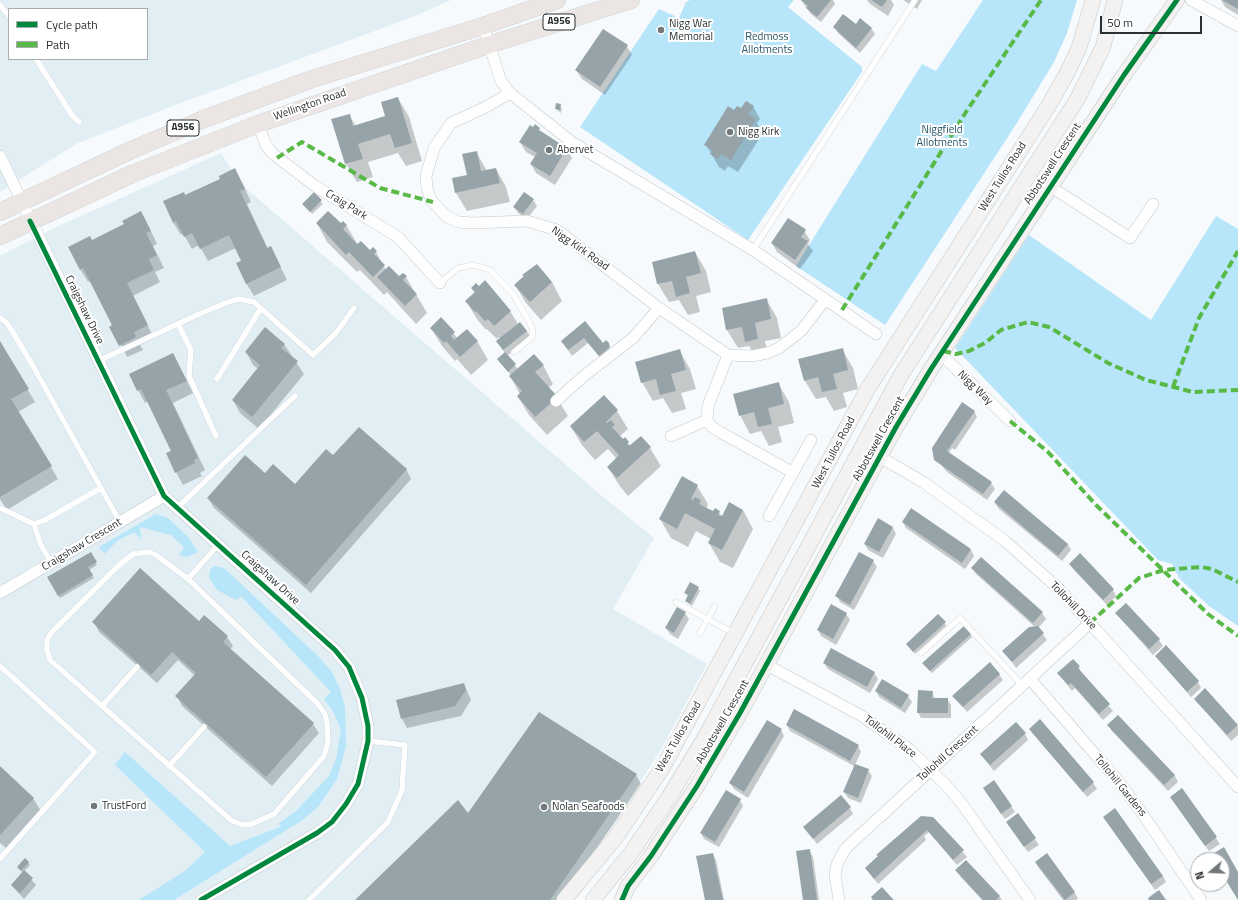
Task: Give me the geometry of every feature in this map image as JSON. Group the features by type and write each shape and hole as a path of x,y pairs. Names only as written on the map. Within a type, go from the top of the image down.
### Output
{"main road":[{"name":"Wellington Road","path":"0,212 127,152 204,119 312,79 483,26 557,0"},
{"name":"Wellington Road","path":"0,236 132,174 258,124 488,45 631,0"},
{"name":"West Tullos Road","path":"564,900 616,837 663,767 867,390 1049,105 1067,73 1079,48 1093,0"},
{"name":"West Tullos Road","path":"593,900 631,853 669,797 704,739 901,375 1078,98 1103,47 1115,0"},
{"name":"Abbotswell Crescent","path":"622,900 628,886 651,856 697,786 767,665 900,420 941,354 1136,57 1177,0"}],"street":[{"path":"1191,0 1238,26"},
{"path":"483,26 501,81 510,93 573,143 753,250 876,334"},
{"name":"Nigg Kirk Road","path":"510,93 484,108 455,120 441,135 434,148 426,176 427,188 435,205 446,216 458,222 472,223 527,221 557,230 659,308 728,355"},
{"name":"Craig Park","path":"258,124 266,145 273,154 315,186 398,238 440,283"},
{"name":"Craigshaw Drive","path":"0,156 97,361 164,496 343,658 349,667 362,698 368,726 368,741 358,784 346,804 332,822 218,896 201,900"},
{"path":"1051,187 1130,238 1153,204"},
{"path":"792,472 712,427 707,420 708,406 728,355 752,356 767,353 779,348 802,331 825,300"},
{"path":"556,401 585,375 633,338 659,308"},
{"name":"Nigg Way","path":"941,354 1010,421"},
{"path":"671,436 707,420"},
{"path":"769,516 811,440"},
{"name":"Tollohill Drive","path":"880,457 923,482 1005,541 1058,589 1090,622 1237,784"},
{"name":"Craigshaw Crescent","path":"0,593 164,496"},
{"name":"Tollohill Crescent","path":"839,900 835,875 837,864 846,848 1090,622"},
{"name":"Tollohill Place","path":"767,665 862,716 909,749 930,769 966,809 1030,900"},
{"name":"Tollohill Gardens","path":"1026,682 1119,782 1201,900"}],"lane":[{"path":"753,250 915,0"},
{"path":"0,5 8,15"},
{"path":"37,60 72,116 79,122"},
{"path":"440,283 458,268 474,265 490,270 513,294 530,323 533,332 532,337 514,352"},
{"path":"97,361 228,302 239,299 254,302 313,355 336,333 354,308"},
{"path":"217,378 261,308"},
{"path":"0,318 6,322 29,360 120,522"},
{"path":"178,324 191,350 189,376 216,436"},
{"path":"177,508 294,396"},
{"path":"0,508 34,524 45,520 101,488"},
{"path":"34,524 40,543 51,563"},
{"path":"188,579 218,545"},
{"path":"149,552 156,555 188,579 318,704 325,714 328,724 328,742 324,756 274,814 264,820 243,825 232,822 50,660 47,650 47,640 51,633 117,567 133,554 149,552"},
{"path":"676,602 735,634"},
{"path":"700,634 715,606"},
{"path":"920,653 960,618 1026,682"},
{"path":"0,666 95,752 0,859"},
{"path":"102,706 137,667"},
{"path":"169,766 204,727"},
{"path":"309,900 388,822 402,790 405,745 368,741"}],"shaded area":[{"path":"0,0 451,0 415,16 170,107 76,144 0,192"},
{"path":"221,153 241,184 602,496 654,538 613,609 707,664 663,746 610,830 556,900 0,900 0,256 52,229"}],"green space":[{"name":"Redmoss Allotments","path":"690,0 794,0 788,7 862,67 862,72 748,240 580,127 659,9 679,18 686,2"},
{"name":"Niggfield Allotments","path":"983,0 1077,0 1067,33 1054,62 1015,126 885,325 796,266 922,64 936,71"},
{"path":"1216,216 1238,229 1238,626 1209,606 1179,578 1172,564 1158,560 955,348 1029,235 1151,320"},
{"path":"156,514 168,518 188,537 198,552 187,557 179,555 184,547 171,535 140,527 141,540 135,532 118,540 104,554 99,547"},
{"path":"214,566 224,568 318,656 332,672 340,689 345,708 346,746 337,779 318,807 301,821 174,900 139,900 185,871 205,852 115,765 125,752 230,846 280,827 279,823 296,811 329,776 336,759 341,730 334,713 324,699 331,692 241,596 236,600 217,590 209,577 210,570"}],"building":[{"path":"801,0 831,0 817,17 806,8 808,6"},
{"path":"871,0 887,0 882,7"},
{"path":"1222,0 1238,0 1238,9"},
{"path":"843,14 856,24 860,18 872,28 856,48 833,27"},
{"path":"603,29 628,45 600,87 575,70"},
{"path":"398,97 412,143 395,148 390,134 358,144 363,159 345,164 331,119 350,114 353,126 385,116 381,102"},
{"name":"Nigg Kirk","path":"746,101 754,106 748,114 756,119 731,160 721,154 718,159 710,154 713,150 704,145 728,106 734,110 737,106 741,108"},
{"path":"556,103 561,104 560,110 555,109"},
{"name":"Abervet","path":"535,124 540,128 539,130 567,148 550,176 530,164 537,153 519,142 530,125 533,127"},
{"path":"477,151 481,171 496,168 500,183 455,193 452,178 467,175 462,154"},
{"path":"235,168 245,189 240,191 267,248 271,246 281,267 246,284 236,263 241,261 229,235 200,249 192,233 184,237 176,221 173,223 163,201 184,192 185,195 220,179 219,176"},
{"path":"314,192 322,200 310,212 302,204"},
{"path":"524,192 534,199 523,214 513,207"},
{"path":"141,211 151,231 146,233 157,255 149,259 154,270 127,283 148,325 134,332 136,337 119,346 109,327 112,325 83,268 80,270 68,247 90,236 92,240 124,224 122,221"},
{"path":"328,211 341,223 343,221 347,225 343,229 357,244 361,241 370,250 373,247 377,251 374,254 385,265 373,277 349,252 346,255 316,223"},
{"path":"788,218 806,230 801,237 808,241 795,260 771,243"},
{"path":"695,251 701,273 686,277 690,293 676,297 672,281 657,284 652,262"},
{"path":"537,264 552,282 530,302 514,285 524,276 522,275"},
{"path":"389,266 399,276 403,273 407,276 403,280 417,294 405,306 377,277"},
{"path":"485,280 511,311 494,326 488,319 485,321 465,301 475,292 471,288 476,283 479,286"},
{"path":"767,298 771,319 755,323 758,339 745,342 742,327 726,330 722,308"},
{"path":"441,317 455,332 451,336 454,340 467,329 478,341 460,357 446,341 444,343 430,328"},
{"path":"585,321 603,343 606,340 609,343 610,347 599,356 584,338 568,350 561,341"},
{"path":"520,322 527,331 503,350 496,341"},
{"path":"265,327 285,344 281,348 298,361 252,417 232,400 260,365 245,352"},
{"path":"0,341 29,389 11,399 52,466 0,497"},
{"path":"843,348 848,370 833,374 837,389 822,392 818,377 804,381 798,359"},
{"path":"680,349 686,370 671,374 676,391 660,395 656,379 641,383 635,362"},
{"path":"505,352 516,364 508,372 497,359"},
{"path":"173,353 187,381 166,390 198,458 194,460 195,463 175,473 166,453 171,451 141,389 137,391 129,374"},
{"path":"534,354 544,365 535,372 558,397 535,417 517,396 522,391 509,376"},
{"path":"779,382 784,404 768,408 772,424 758,427 754,412 739,416 733,394"},
{"path":"604,395 618,410 606,422 607,423 611,420 615,425 612,427 623,439 625,437 629,442 627,444 629,446 641,436 651,447 617,478 607,467 619,455 597,431 584,442 570,426"},
{"path":"962,402 975,411 947,451 992,482 983,494 934,460 932,448"},
{"path":"359,427 407,469 306,585 207,498 245,455 265,473 273,464 295,484 326,449 333,455"},
{"path":"682,476 698,485 691,499 693,500 695,497 701,500 699,504 713,511 715,508 720,511 718,515 722,516 729,502 743,510 722,550 708,543 715,529 685,513 677,529 659,519"},
{"path":"1004,490 1068,544 1058,556 994,502"},
{"path":"911,508 971,549 962,563 902,522"},
{"path":"878,518 893,527 879,552 864,544"},
{"path":"91,552 97,562 88,567 93,575 58,596 47,577"},
{"path":"859,552 874,560 850,605 835,596"},
{"path":"1080,553 1114,589 1103,600 1069,564"},
{"path":"981,557 1043,612 1033,623 971,568"},
{"path":"140,568 199,621 204,615 228,636 223,642 314,723 266,777 175,696 196,673 172,652 151,675 92,622"},
{"path":"690,582 699,587 690,604 685,601 688,595 684,593"},
{"path":"1126,603 1160,639 1149,649 1115,613"},
{"path":"831,604 847,613 833,639 817,630"},
{"path":"677,607 686,612 674,633 665,628"},
{"path":"938,614 946,622 913,652 906,644"},
{"path":"964,626 971,634 930,671 922,663"},
{"path":"1038,626 1044,633 1012,662 1002,651 1029,627"},
{"path":"1166,645 1199,681 1187,692 1155,656"},
{"path":"831,648 875,672 867,687 823,663"},
{"path":"1073,659 1080,666 1078,668 1110,704 1099,714 1071,683 1068,685 1057,673"},
{"path":"990,662 1000,674 963,707 952,696"},
{"path":"882,679 909,695 901,708 875,691"},
{"path":"464,683 466,690 455,706 401,719 396,700"},
{"path":"1205,688 1238,725 1227,735 1194,699"},
{"path":"918,690 933,691 932,698 948,698 948,713 917,713"},
{"path":"794,709 859,745 850,761 786,725"},
{"name":"Nolan Seafoods","path":"539,712 637,774 550,900 355,900 458,800 468,813"},
{"path":"1118,715 1175,775 1164,785 1107,725"},
{"path":"1040,719 1094,782 1083,792 1029,729"},
{"path":"767,720 782,729 744,792 729,783"},
{"path":"1016,722 1026,733 990,765 980,754"},
{"path":"855,764 869,769 858,798 843,792"},
{"path":"0,766 34,798 0,835"},
{"path":"994,780 1012,806 1001,814 983,788"},
{"path":"1182,788 1217,837 1205,846 1170,797"},
{"path":"726,790 741,799 715,842 700,833"},
{"path":"841,795 851,807 813,839 803,827"},
{"path":"1115,808 1163,876 1151,884 1103,817"},
{"path":"1018,813 1036,838 1024,847 1006,822"},
{"path":"921,816 933,817 964,850 953,860 927,830 874,879 865,868 878,856 876,855"},
{"path":"1224,847 1227,852 1216,852"},
{"path":"810,849 817,900 803,900 796,851"},
{"path":"713,853 723,900 705,900 696,856"},
{"path":"1047,853 1075,892 1065,900 1035,862"},
{"path":"25,858 29,862 21,871 17,867"},
{"path":"1230,858 1238,872 1238,900 1230,887"},
{"path":"966,860 1000,896 996,900 983,900 955,870"},
{"path":"24,870 33,878 20,893 11,885"},
{"path":"882,887 894,900 873,900 871,897"},
{"path":"1159,890 1166,900 1149,900 1148,898"}],"marked path":[{"path":"842,310 966,112 1041,0"},
{"path":"277,158 302,142 380,188 433,202"},
{"path":"1173,387 1199,318 1238,251"},
{"path":"943,351 956,354 969,351 985,343 1001,330 1028,322 1049,327 1108,363 1146,380 1193,392 1238,390"},
{"path":"1010,421 1048,452 1096,505 1208,614 1238,636"},
{"path":"1090,623 1139,578 1164,570 1201,567 1212,569 1238,582"}],"cycle path":[{"path":"622,900 628,886 651,856 697,786 740,713 896,427 931,369 1124,75 1177,0"},
{"path":"30,221 164,496 335,650 349,667 362,698 368,726 368,741 358,784 346,804 332,822 317,833 201,900"}],"place":[{"name":"Nigg War Memorial","path":"661,30"},
{"name":"Nigg Kirk","path":"730,132"},
{"name":"Abervet","path":"549,150"},
{"name":"TrustFord","path":"94,806"},
{"name":"Nolan Seafoods","path":"544,807"}]}
